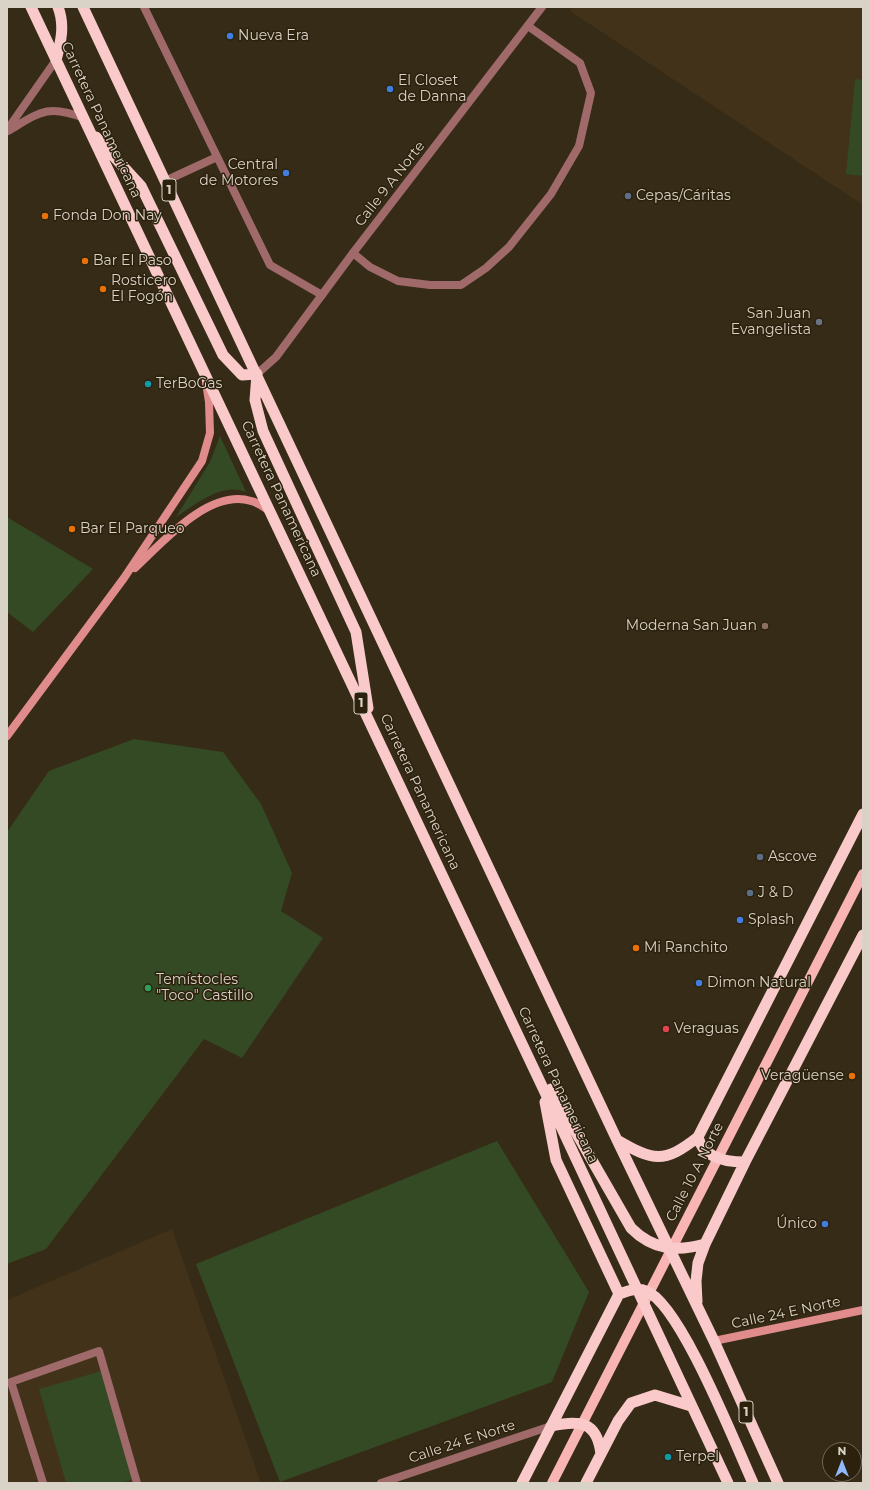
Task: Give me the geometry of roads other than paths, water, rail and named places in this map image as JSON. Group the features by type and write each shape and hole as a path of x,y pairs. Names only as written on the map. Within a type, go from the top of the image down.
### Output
{"highway":[{"name":"Carretera Panamericana","path":"31,7 370,721 728,1483"},
{"path":"56,60 62,39 58,7"},
{"name":"1","path":"83,7 668,1248 714,1341 778,1483"},
{"path":"86,124 141,186 224,355 242,375 257,374 255,400 262,431 356,632 370,721"},
{"path":"617,1140 640,1154 660,1157 680,1151 698,1137 863,814"},
{"path":"697,1306 696,1281 698,1263 705,1244 745,1162 863,935"},
{"path":"503,1005 631,1228 639,1237 668,1248 687,1249 705,1244"},
{"path":"542,1086 556,1160 620,1294"},
{"path":"698,1137 699,1144 710,1154 726,1160 745,1162"},
{"path":"522,1483 620,1294 636,1289 646,1291 658,1298 679,1325 691,1347 753,1483"},
{"path":"586,1483 618,1421 631,1403 655,1395 691,1406"},
{"path":"551,1426 574,1422 587,1425 594,1431 599,1441 601,1454"}],"main road":[{"path":"7,736 124,578 202,460 210,433 209,402 204,370"},
{"path":"124,578 166,539 190,519 212,504 231,499 252,501 270,511"},
{"name":"Calle 10 A Norte","path":"552,1483 863,874"},
{"name":"Calle 24 E Norte","path":"714,1341 863,1310"}],"street":[{"path":"144,7 270,265 322,295"},
{"name":"Calle 9 A Norte","path":"257,374 276,357 353,253 542,7"},
{"path":"353,253 370,266 398,281 430,285 461,285 486,268 509,247 551,194 579,146 591,93 580,63 528,26"},
{"path":"7,130 56,60"},
{"path":"7,130 34,115 50,110 69,113 86,124"},
{"path":"165,182 217,157"},
{"path":"43,1483 11,1382 99,1351 137,1483"},
{"name":"Calle 24 E Norte","path":"381,1483 551,1426"}],"place":[{"name":"Nueva Era","path":"230,36"},
{"name":"El Closet de Danna","path":"390,89"},
{"name":"Central de Motores","path":"286,173"},
{"name":"Cepas/Cáritas","path":"628,196"},
{"name":"Fonda Don Nay","path":"45,216"},
{"name":"Bar El Paso","path":"85,261"},
{"name":"Rosticero El Fogón","path":"103,289"},
{"name":"San Juan Evangelista","path":"819,322"},
{"name":"TerBoGas","path":"148,384"},
{"name":"Bar El Parqueo","path":"72,529"},
{"name":"Moderna San Juan","path":"765,626"},
{"name":"Ascove","path":"760,857"},
{"name":"J & D","path":"750,893"},
{"name":"Splash","path":"740,920"},
{"name":"Mi Ranchito","path":"636,948"},
{"name":"Dimon Natural","path":"699,983"},
{"name":"Temístocles \"Toco\" Castillo","path":"148,988"},
{"name":"Veraguas","path":"666,1029"},
{"name":"Veragüense","path":"852,1076"},
{"name":"Único","path":"825,1224"},
{"name":"Terpel","path":"668,1457"}]}
